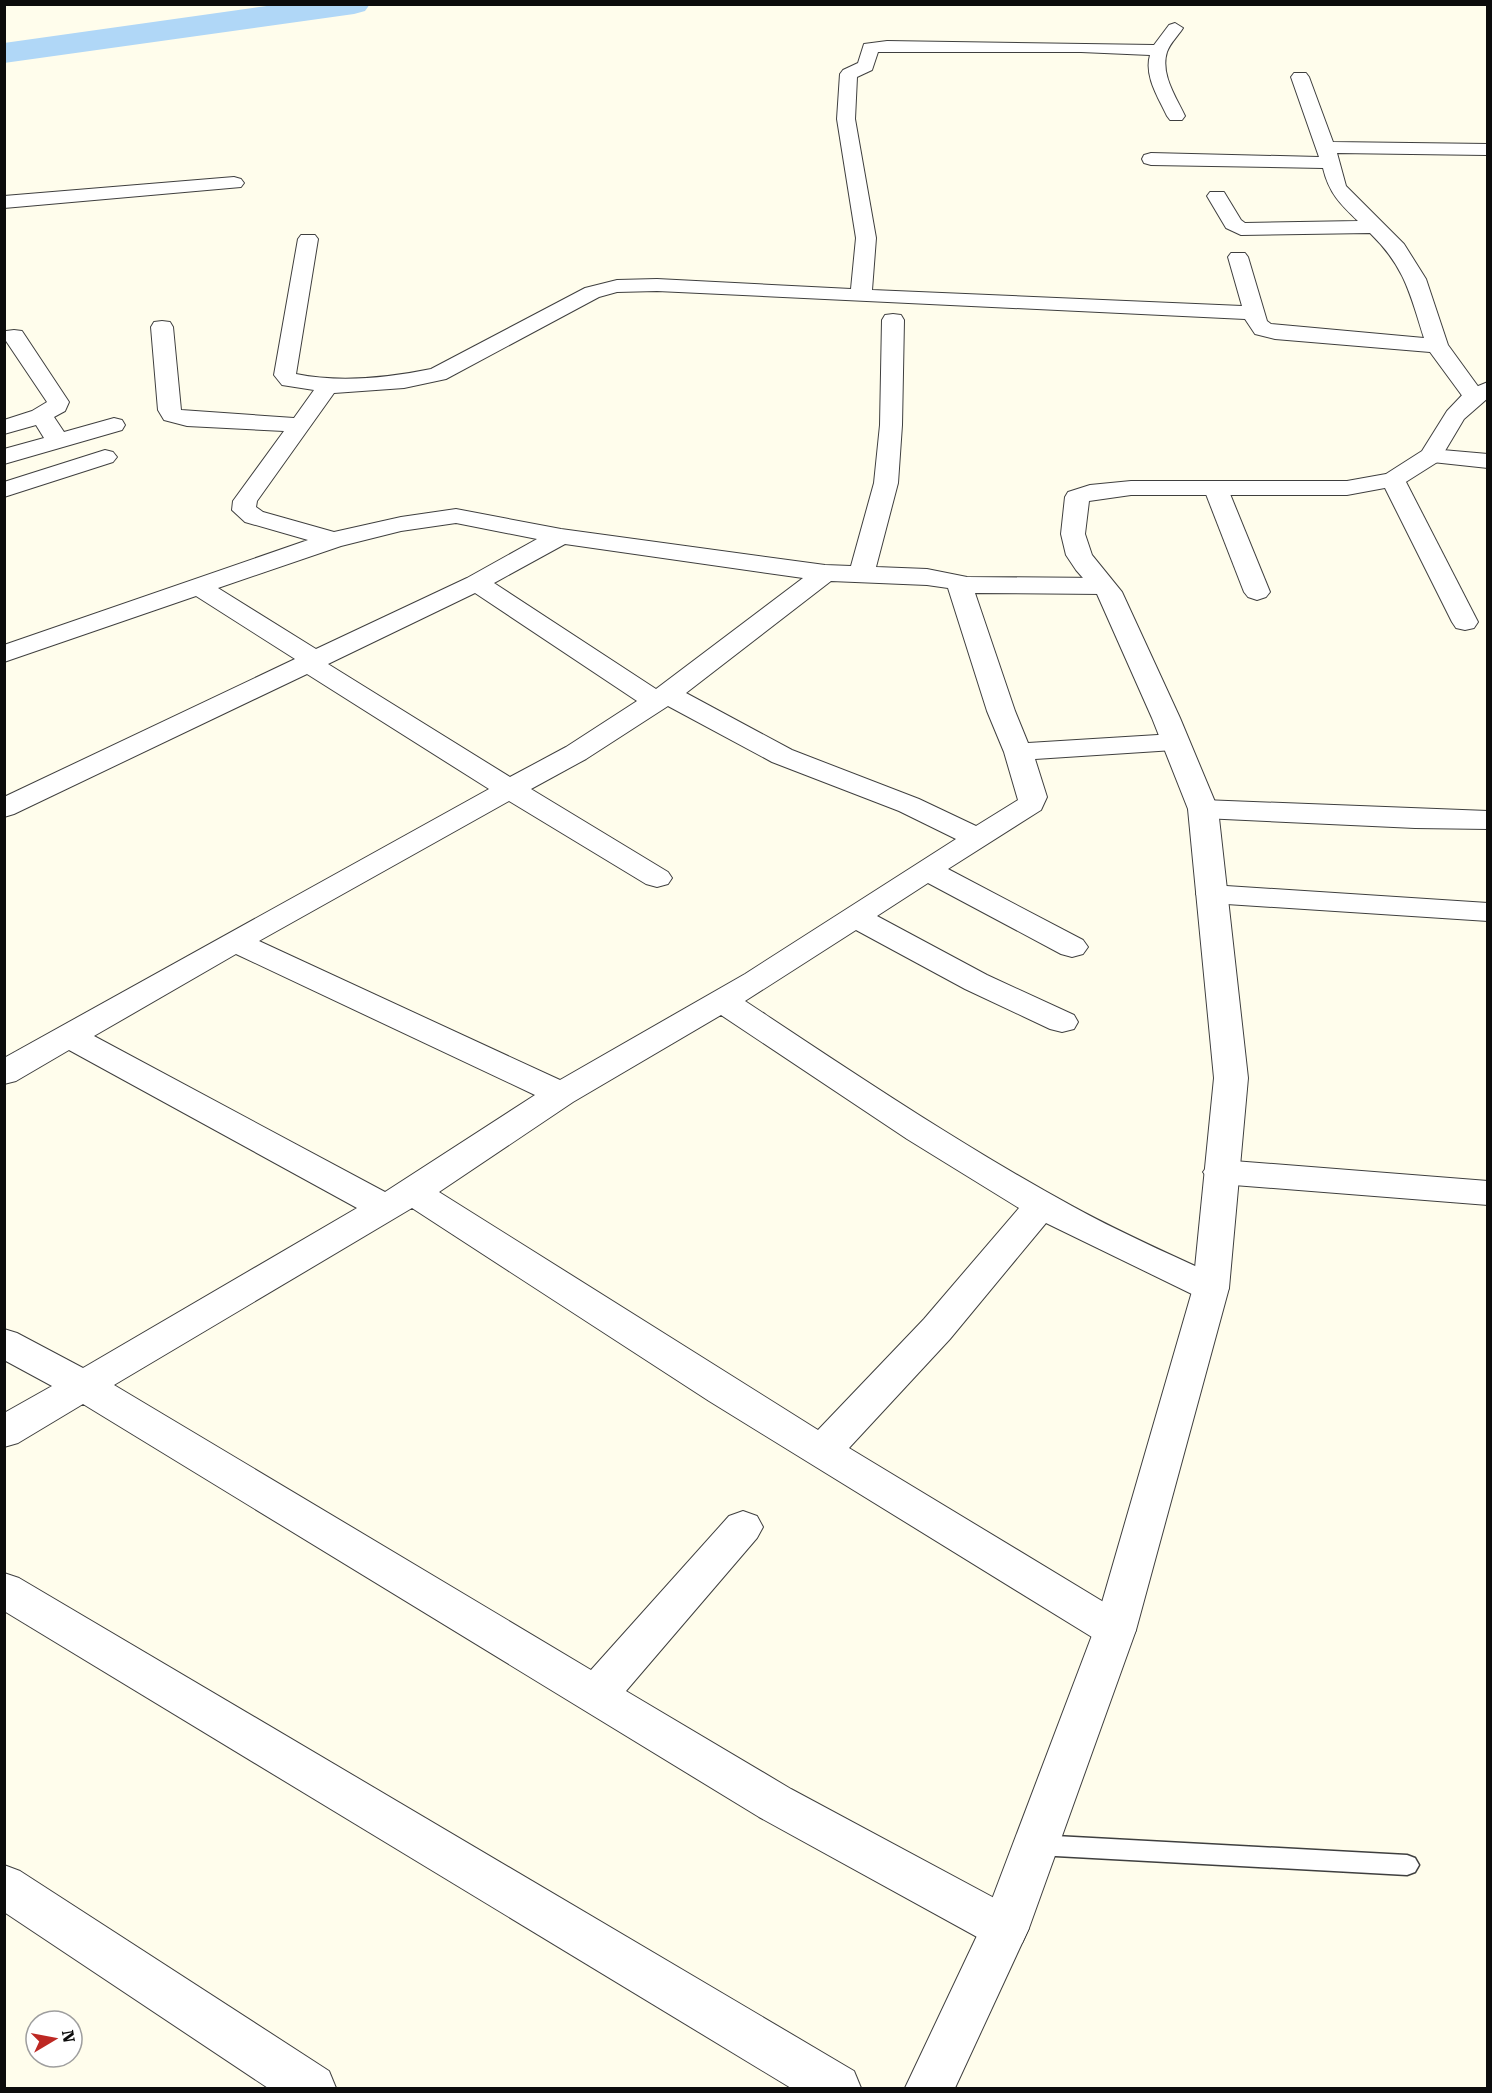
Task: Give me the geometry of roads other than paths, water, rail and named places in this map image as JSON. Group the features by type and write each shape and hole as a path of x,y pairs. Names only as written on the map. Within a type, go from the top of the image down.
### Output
{"street":[{"path":"1175,28 1159,50 1157,69 1176,116"},
{"path":"861,296 866,238 846,119 849,74 866,66 870,48 887,46 1081,46 1159,50"},
{"path":"930,2088 1005,1928 1115,1630 1211,1288 1231,1078 1203,809 1166,718 1108,592 1084,565 1073,534 1077,497 1090,492 1131,488 1347,488 1393,480 1431,456 1455,416 1481,392 1437,346 1416,279 1397,248 1378,227 1347,200 1337,187 1300,77"},
{"path":"1151,159 1486,149"},
{"path":"4,202 234,183"},
{"path":"1217,196 1233,224 1241,229 1378,227"},
{"path":"308,239 285,375 290,380 321,384 325,387 404,381 438,374 592,292 604,288 657,285 1254,313"},
{"path":"1238,257 1259,326 1275,333 1437,346"},
{"path":"862,573 886,483 891,425 893,320"},
{"path":"162,327 169,410 172,415 187,419 301,425"},
{"path":"14,336 58,402 57,406 42,412 41,417"},
{"path":"325,387 325,392 245,501 244,510 254,517 333,540"},
{"path":"4,427 41,417"},
{"path":"41,417 58,441"},
{"path":"4,457 114,425"},
{"path":"1431,456 1488,461"},
{"path":"4,490 105,457"},
{"path":"1393,480 1465,621"},
{"path":"1216,489 1257,592"},
{"path":"4,654 333,540 401,524 456,516 561,536 825,573 940,578 950,579 960,585 1103,586"},
{"path":"4,808 476,583 561,536"},
{"path":"4,1073 576,753 661,698 825,573"},
{"path":"476,583 661,698 782,756 909,805 978,838"},
{"path":"4,1432 357,1225 561,1094 722,1001 1030,804 1033,797 1001,711 960,585"},
{"path":"197,586 511,790 657,878"},
{"path":"1018,752 1174,742"},
{"path":"1203,809 1415,819 1488,820"},
{"path":"927,870 1072,947"},
{"path":"1211,894 1488,912"},
{"path":"855,917 976,982 1062,1022"},
{"path":"236,942 561,1094"},
{"path":"722,1001 868,1098 1041,1205 1113,1243 1211,1288"},
{"path":"69,1036 398,1199 609,1320 1115,1630"},
{"path":"1221,1172 1488,1193"},
{"path":"822,1451 937,1329 1041,1205"},
{"path":"4,1343 83,1385 775,1803 1005,1928"},
{"path":"595,1696 743,1527"},
{"path":"4,1590 836,2088"},
{"path":"4,1886 312,2088"}],"lane":[{"path":"1036,1845 1407,1865"}],"waterway":[{"path":"4,53 354,4"}]}
